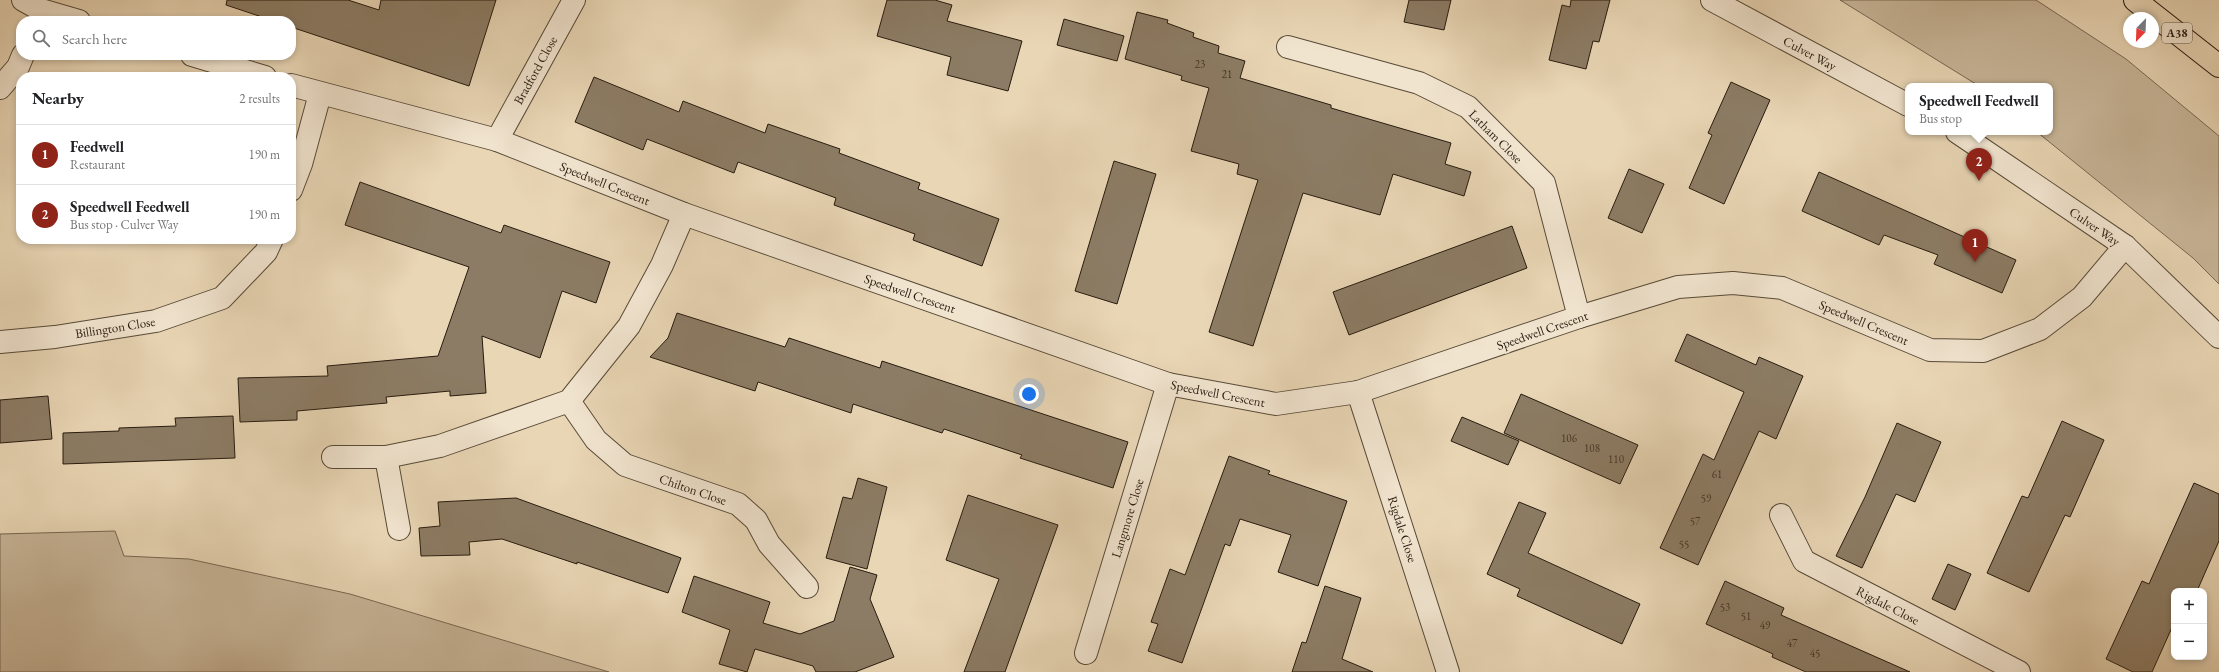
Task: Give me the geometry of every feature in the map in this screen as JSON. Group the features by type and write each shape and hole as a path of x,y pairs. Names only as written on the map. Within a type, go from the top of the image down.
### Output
{"highway":[{"name":"A38","path":"2135,0 2219,66"}],"street":[{"name":"Bradford Close","path":"497,140 574,0"},
{"name":"Culver Way","path":"1712,0 1905,104"},
{"path":"33,10 58,16"},
{"name":"Latham Close","path":"1288,47 1419,83 1468,107 1544,183 1579,317"},
{"path":"0,88 18,67 21,60"},
{"path":"209,60 248,72"},
{"name":"Speedwell Crescent","path":"296,87 497,140 684,214 1168,384 1276,404 1358,392 1579,317 1678,287 1733,283 1782,288 1930,350 1983,351 2040,329 2082,298 2125,246"},
{"path":"296,177 320,94"},
{"name":"Culver Way","path":"1961,135 2125,246 2219,337"},
{"path":"333,456 386,457 440,446 569,401 629,326 662,265 684,214"},
{"name":"Billington Close","path":"0,342 55,337 156,321 222,298 266,252 270,244"},
{"name":"Langmore Close","path":"1086,653 1168,384"},
{"name":"Rigdale Close","path":"1358,392 1444,670"},
{"name":"Chilton Close","path":"569,401 596,440 625,465 738,504 756,520 769,544 807,587"},
{"path":"386,457 399,529"},
{"name":"Rigdale Close","path":"1781,515 1804,561 2019,672"}],"shaded area":[{"path":"1840,0 2036,0 2126,59 2219,136 2219,284 2193,258 2041,135 2053,135 2053,83 1974,83"},
{"path":"115,531 124,556 189,559 350,594 609,672 0,672 0,534"}],"building":[{"path":"227,0 348,0 379,10 381,0 496,0 469,86 296,29 296,16 259,16 226,5"},
{"path":"887,0 935,0 952,5 947,21 1022,41 1008,91 947,75 951,57 877,36"},
{"path":"1409,0 1451,0 1444,30 1404,22"},
{"path":"1571,0 1610,0 1599,42 1593,41 1586,69 1549,60 1562,5 1570,7"},
{"path":"1137,12 1168,20 1167,23 1194,33 1193,37 1219,46 1218,53 1245,61 1240,78 1331,105 1331,108 1451,143 1445,164 1471,172 1464,196 1393,174 1380,215 1303,193 1253,346 1209,332 1258,180 1237,174 1239,164 1191,151 1209,88 1181,80 1182,76 1125,59"},
{"path":"1064,19 1124,36 1117,61 1057,45"},
{"path":"594,77 679,112 683,101 765,133 768,124 840,149 839,153 920,183 918,189 999,219 982,266 913,240 915,234 834,205 836,198 738,162 734,173 647,139 643,150 575,122"},
{"path":"1731,82 1770,100 1724,204 1689,188 1712,135 1708,133"},
{"path":"1114,161 1156,174 1117,304 1075,291"},
{"path":"1629,169 1664,184 1642,233 1608,218"},
{"path":"1819,172 2016,260 2002,293 1934,264 1938,255 1884,235 1879,245 1802,211"},
{"path":"360,182 501,233 504,225 610,262 596,303 562,291 540,358 482,336 486,393 450,396 450,391 386,397 387,403 297,411 297,420 240,422 238,378 328,376 327,366 438,356 469,267 345,225"},
{"path":"1512,226 1527,268 1349,335 1333,292"},
{"path":"677,313 785,347 789,338 880,368 882,361 1128,442 1113,488 1020,458 1022,455 944,429 942,433 853,404 851,413 758,382 755,391 650,357 668,338"},
{"path":"1687,334 1756,365 1759,357 1803,376 1776,439 1759,431 1698,565 1660,548 1703,454 1714,460 1744,392 1675,361"},
{"path":"1521,394 1638,445 1620,484 1504,433"},
{"path":"48,396 52,439 0,443 0,400"},
{"path":"233,416 235,458 63,464 63,433 119,431 119,428 176,426 175,418"},
{"path":"1462,417 1519,441 1508,465 1451,441"},
{"path":"2062,421 2104,440 2070,517 2065,515 2029,592 1987,573 2022,496 2028,498"},
{"path":"1897,423 1941,442 1915,502 1896,494 1862,568 1836,556 1865,497"},
{"path":"1229,456 1270,471 1268,474 1347,501 1318,586 1278,572 1291,535 1240,519 1230,546 1225,544 1182,663 1148,651 1158,624 1151,622 1170,569 1185,575"},
{"path":"858,478 887,487 867,569 826,558 843,497 852,499"},
{"path":"2194,483 2219,494 2219,541 2198,588 2171,588 2171,630 2152,672 2133,672 2106,659 2142,581 2149,584"},
{"path":"968,495 1058,525 1005,672 964,672 999,579 946,560"},
{"path":"516,498 681,558 668,593 577,562 577,564 502,539 469,542 470,555 421,556 419,528 440,526 438,502"},
{"path":"1519,502 1546,513 1528,553 1640,604 1622,644 1517,596 1520,589 1487,574"},
{"path":"1948,564 1971,574 1955,610 1932,599"},
{"path":"850,567 877,575 870,599 894,657 855,672 816,672 813,666 755,649 747,672 719,664 730,630 682,612 694,576 770,602 763,623 800,634 834,621"},
{"path":"1725,581 1784,608 1781,615 1910,672 1806,672 1772,657 1773,654 1706,624"},
{"path":"1325,586 1361,598 1342,659 1373,672 1292,672 1302,642 1306,643"}],"place":[{"name":"Speedwell Feedwell","path":"1979,181"},
{"name":"Feedwell","path":"1975,262"}]}
